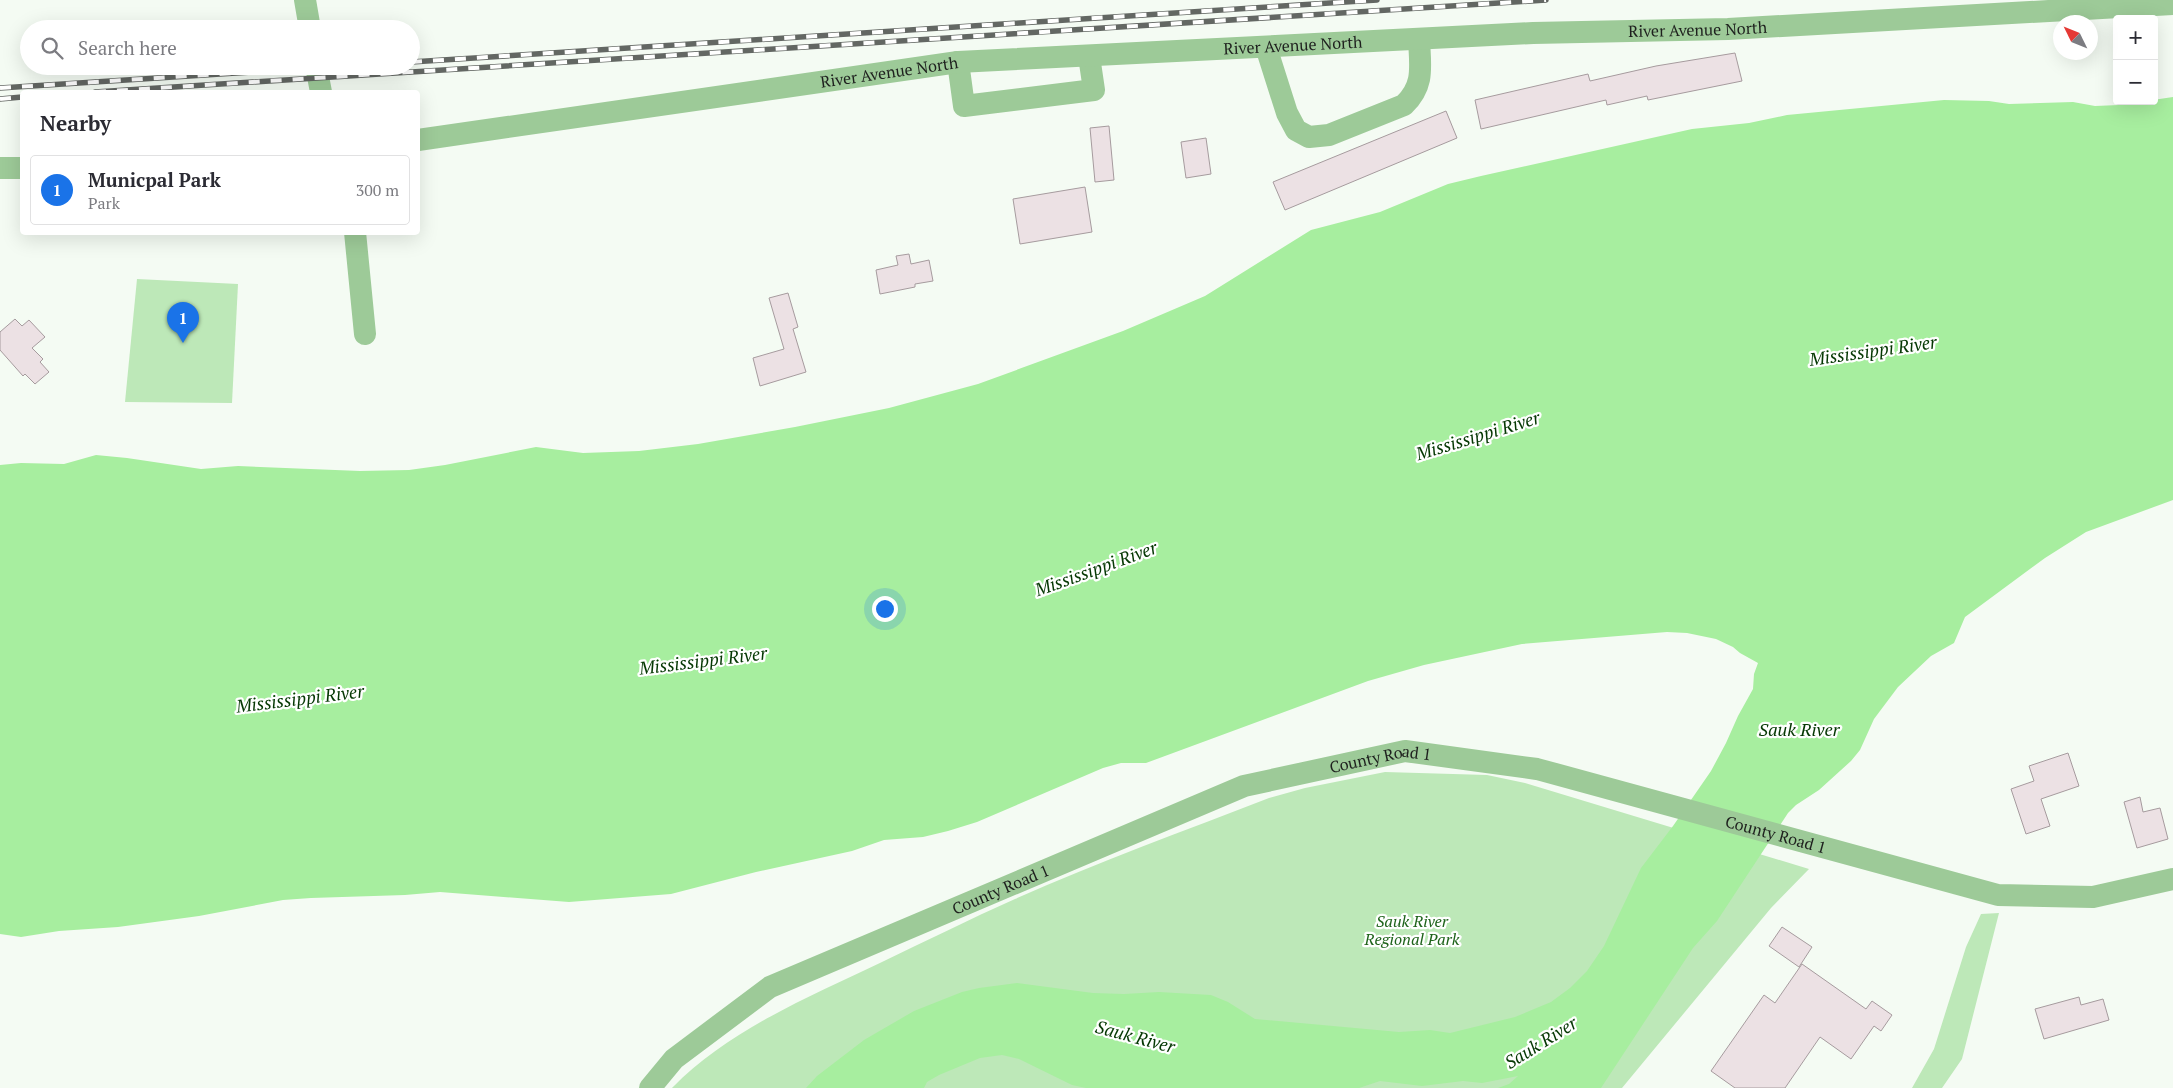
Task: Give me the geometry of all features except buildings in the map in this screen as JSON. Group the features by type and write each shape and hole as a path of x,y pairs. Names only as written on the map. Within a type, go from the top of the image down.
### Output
{"street":[{"path":"295,0 298,20"},
{"path":"305,0 308,20"},
{"name":"River Avenue North","path":"420,140 958,62 1533,33 1728,29 2173,4"},
{"path":"1266,46 1287,113 1296,130 1310,138 1329,135 1404,105 1413,96 1420,75 1419,39"},
{"path":"958,62 964,106 1094,90 1088,56"},
{"path":"305,75 308,90"},
{"path":"318,75 321,90"},
{"path":"0,168 20,168"},
{"path":"355,235 365,334"},
{"name":"County Road 1","path":"650,1088 674,1059 770,987 1244,786 1405,751 1537,769 1652,802 1998,895 2093,897 2173,879"}],"green space":[{"path":"137,279 238,284 232,403 125,402"},
{"name":"Sauk River Regional Park","path":"1385,772 1487,775 1525,783 1809,869 1771,908 1622,1088 672,1088 719,1048 771,1016 1046,885 1269,798 1305,788"},
{"path":"1999,913 1962,1059 1942,1088 1912,1088 1934,1049 1966,947 1981,914"}],"water":[{"path":"2173,97 2173,500 2086,532 2045,558 1965,617 1954,643 1931,656 1898,687 1874,719 1860,750 1851,761 1819,790 1796,805 1788,813 1717,921 1693,948 1601,1088 1498,1088 1509,1084 1518,1076 1482,1083 1463,1081 1422,1086 1380,1081 1359,1088 1086,1088 1072,1085 1019,1059 1002,1055 980,1058 939,1075 927,1082 924,1088 806,1088 817,1076 864,1040 914,1011 962,992 1017,983 1093,993 1159,992 1211,995 1228,1002 1255,1019 1399,1032 1430,1030 1450,1033 1515,1017 1551,1002 1570,988 1587,971 1604,946 1641,868 1711,771 1753,689 1754,674 1758,663 1716,639 1687,633 1667,632 1522,644 1424,665 1368,681 1146,763 1121,763 1103,768 977,822 948,831 923,837 884,840 852,851 756,872 671,894 569,902 440,892 311,898 283,900 199,916 118,927 59,931 21,937 0,934 0,465 21,463 64,464 96,455 201,469 238,466 360,471 409,470 536,447 583,453 639,451 698,444 889,408 978,384 1123,331 1205,296 1311,230 1380,212 1448,184 1481,176 1692,129 1749,123 1787,115 1944,100 1989,101 2009,104 2073,102 2095,106 2158,105 2158,99"}],"railway":[{"path":"420,61 1377,0"},
{"path":"420,71 1546,0"},
{"path":"0,88 204,75"},
{"path":"127,90 363,75"},
{"path":"0,99 20,97"}],"place":[{"name":"Municpal Park","path":"183,343"}],"water label":[{"name":"Mississippi River","path":"1873,351"},
{"name":"Mississippi River","path":"1478,436"},
{"name":"Mississippi River","path":"1096,569"},
{"name":"Mississippi River","path":"703,661"},
{"name":"Mississippi River","path":"300,699"},
{"name":"Sauk River","path":"1799,730"},
{"name":"Sauk River","path":"1135,1037"},
{"name":"Sauk River","path":"1541,1043"}]}
